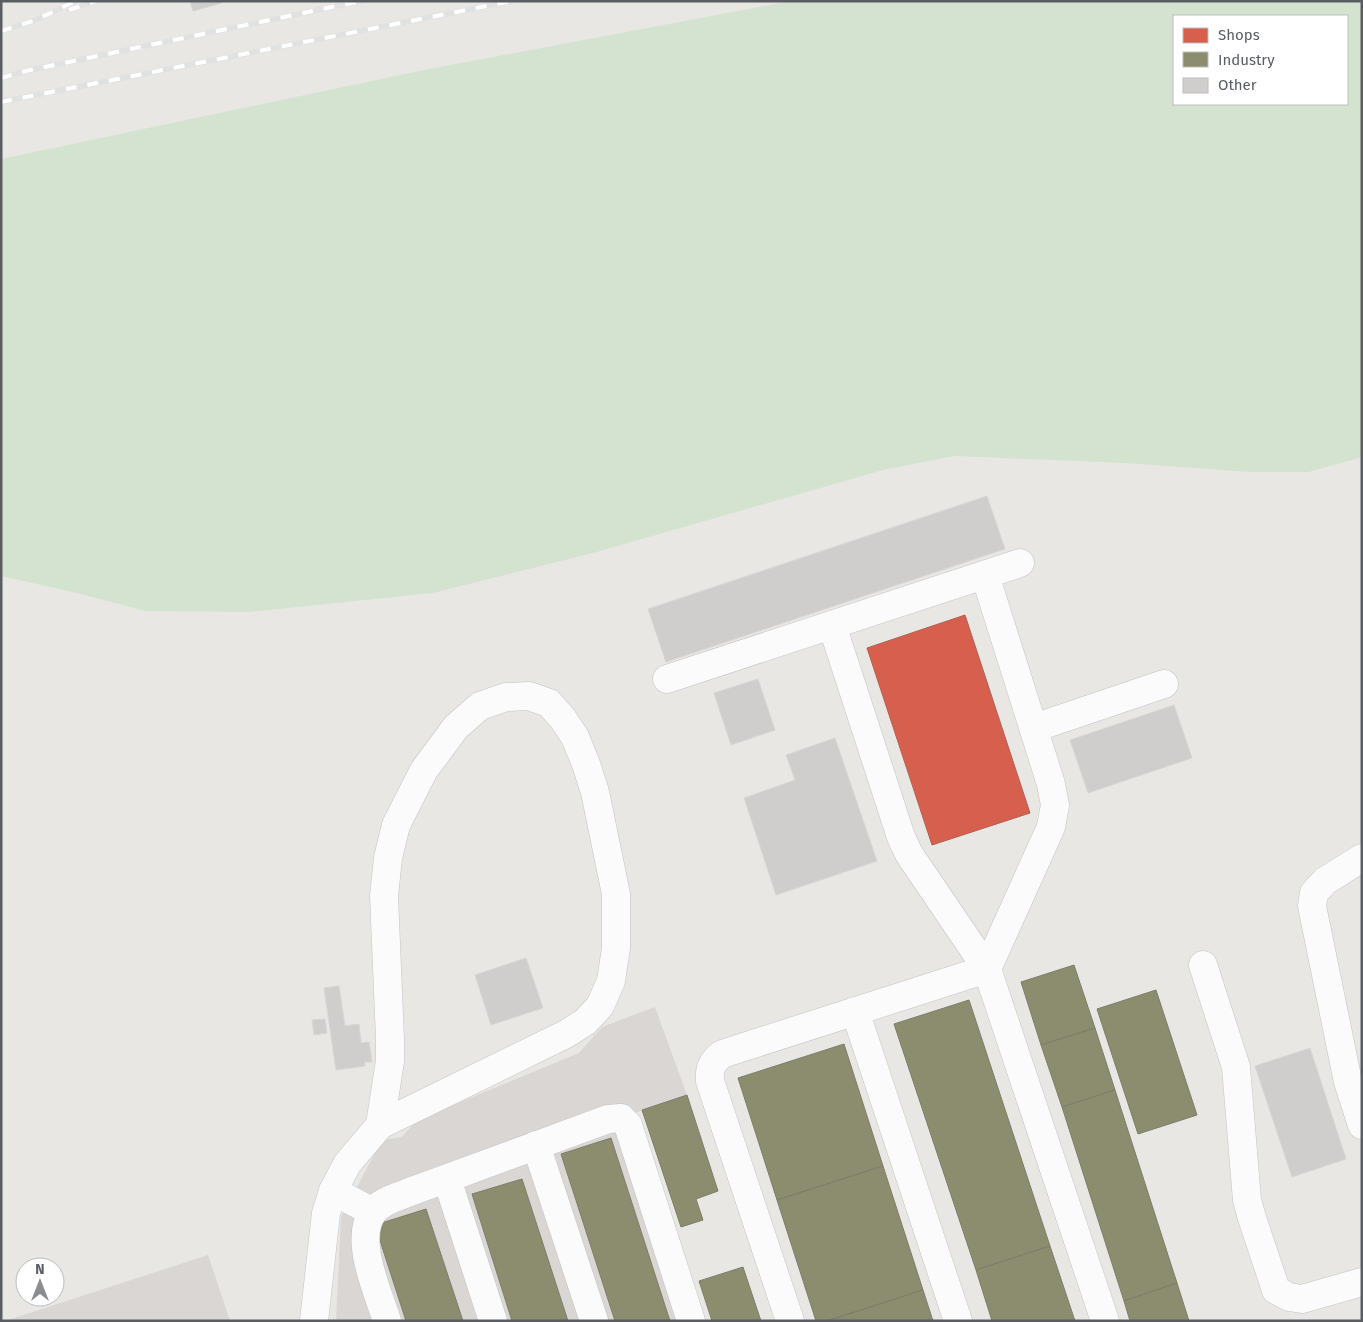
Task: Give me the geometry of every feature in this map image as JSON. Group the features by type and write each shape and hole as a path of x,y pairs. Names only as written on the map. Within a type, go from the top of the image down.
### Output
{"lane":[{"path":"667,679 1020,564"},
{"path":"790,1321 710,1081 709,1071 714,1061 722,1054 987,969 1051,827 1055,805 1051,784 1034,728 985,575"},
{"path":"832,625 901,837 909,854 987,969 1105,1321"},
{"path":"1034,728 1164,684"},
{"path":"314,1321 326,1213 333,1191 346,1164 380,1125 566,1034 585,1022 600,1006 611,981 616,948 616,894 595,792 575,738 550,703 529,696 514,696 480,706 456,727 424,770 396,825 388,858 384,896 390,1061 380,1125"},
{"path":"1359,1110 1348,1082 1312,906 1314,893 1325,881 1362,858"},
{"path":"1202,964 1236,1067 1247,1200 1276,1290 1288,1297 1302,1299 1362,1282"},
{"path":"855,1011 958,1321"},
{"path":"388,1321 366,1249 366,1228 373,1212 386,1202 536,1145 608,1119 621,1118 628,1125 691,1321"},
{"path":"536,1145 594,1321"},
{"path":"447,1179 493,1321"},
{"path":"333,1191 373,1212"}],"shaded area":[{"path":"655,1007 687,1095 635,1113 703,1321 336,1321 341,1217 382,1140 402,1137 417,1120 579,1053 602,1027"},
{"path":"208,1255 230,1321 5,1321 48,1307 65,1307 65,1301"}],"green space":[{"path":"791,1 1362,1 1362,457 1309,472 1250,472 1124,463 954,456 883,470 593,553 433,593 248,612 145,611 1,576 1,159 424,70"}],"building: Shops":[{"path":"965,615 1030,813 932,845 867,648"}],"building: Industry":[{"path":"1074,965 1095,1028 1041,1045 1021,982"},
{"path":"1156,990 1197,1115 1138,1134 1097,1009"},
{"path":"969,1000 1050,1246 976,1270 894,1024"},
{"path":"1095,1028 1115,1090 1062,1107 1041,1045"},
{"path":"844,1044 883,1166 777,1200 738,1078"},
{"path":"1115,1090 1177,1283 1124,1301 1062,1107"},
{"path":"687,1095 718,1191 696,1199 703,1220 681,1227 642,1110"},
{"path":"611,1138 670,1321 615,1321 561,1154"},
{"path":"883,1166 923,1290 827,1321 816,1321 777,1200"},
{"path":"522,1179 568,1321 512,1321 472,1194"},
{"path":"426,1209 463,1321 406,1321 375,1225"},
{"path":"1050,1246 1075,1321 992,1321 976,1270"},
{"path":"743,1267 761,1321 712,1321 699,1281"},
{"path":"1177,1283 1189,1321 1130,1321 1124,1301"},
{"path":"923,1290 933,1321 827,1321"}],"building: Other":[{"path":"190,1 221,1 222,3 193,11"},
{"path":"987,496 1005,549 666,662 648,609"},
{"path":"758,679 775,730 731,745 714,693"},
{"path":"1174,705 1192,758 1088,793 1070,740"},
{"path":"835,738 877,861 776,895 744,798 795,780 786,755"},
{"path":"526,958 543,1008 491,1025 475,975"},
{"path":"339,986 345,1026 359,1024 361,1043 369,1042 372,1062 364,1062 365,1066 336,1070 324,988"},
{"path":"325,1019 327,1033 314,1035 312,1020"},
{"path":"1310,1048 1346,1159 1292,1177 1255,1066"}],"railway":[{"path":"1,31 33,21 76,1"},
{"path":"69,10 96,1"},
{"path":"1,78 26,71 361,1"},
{"path":"1,102 512,1"}]}
